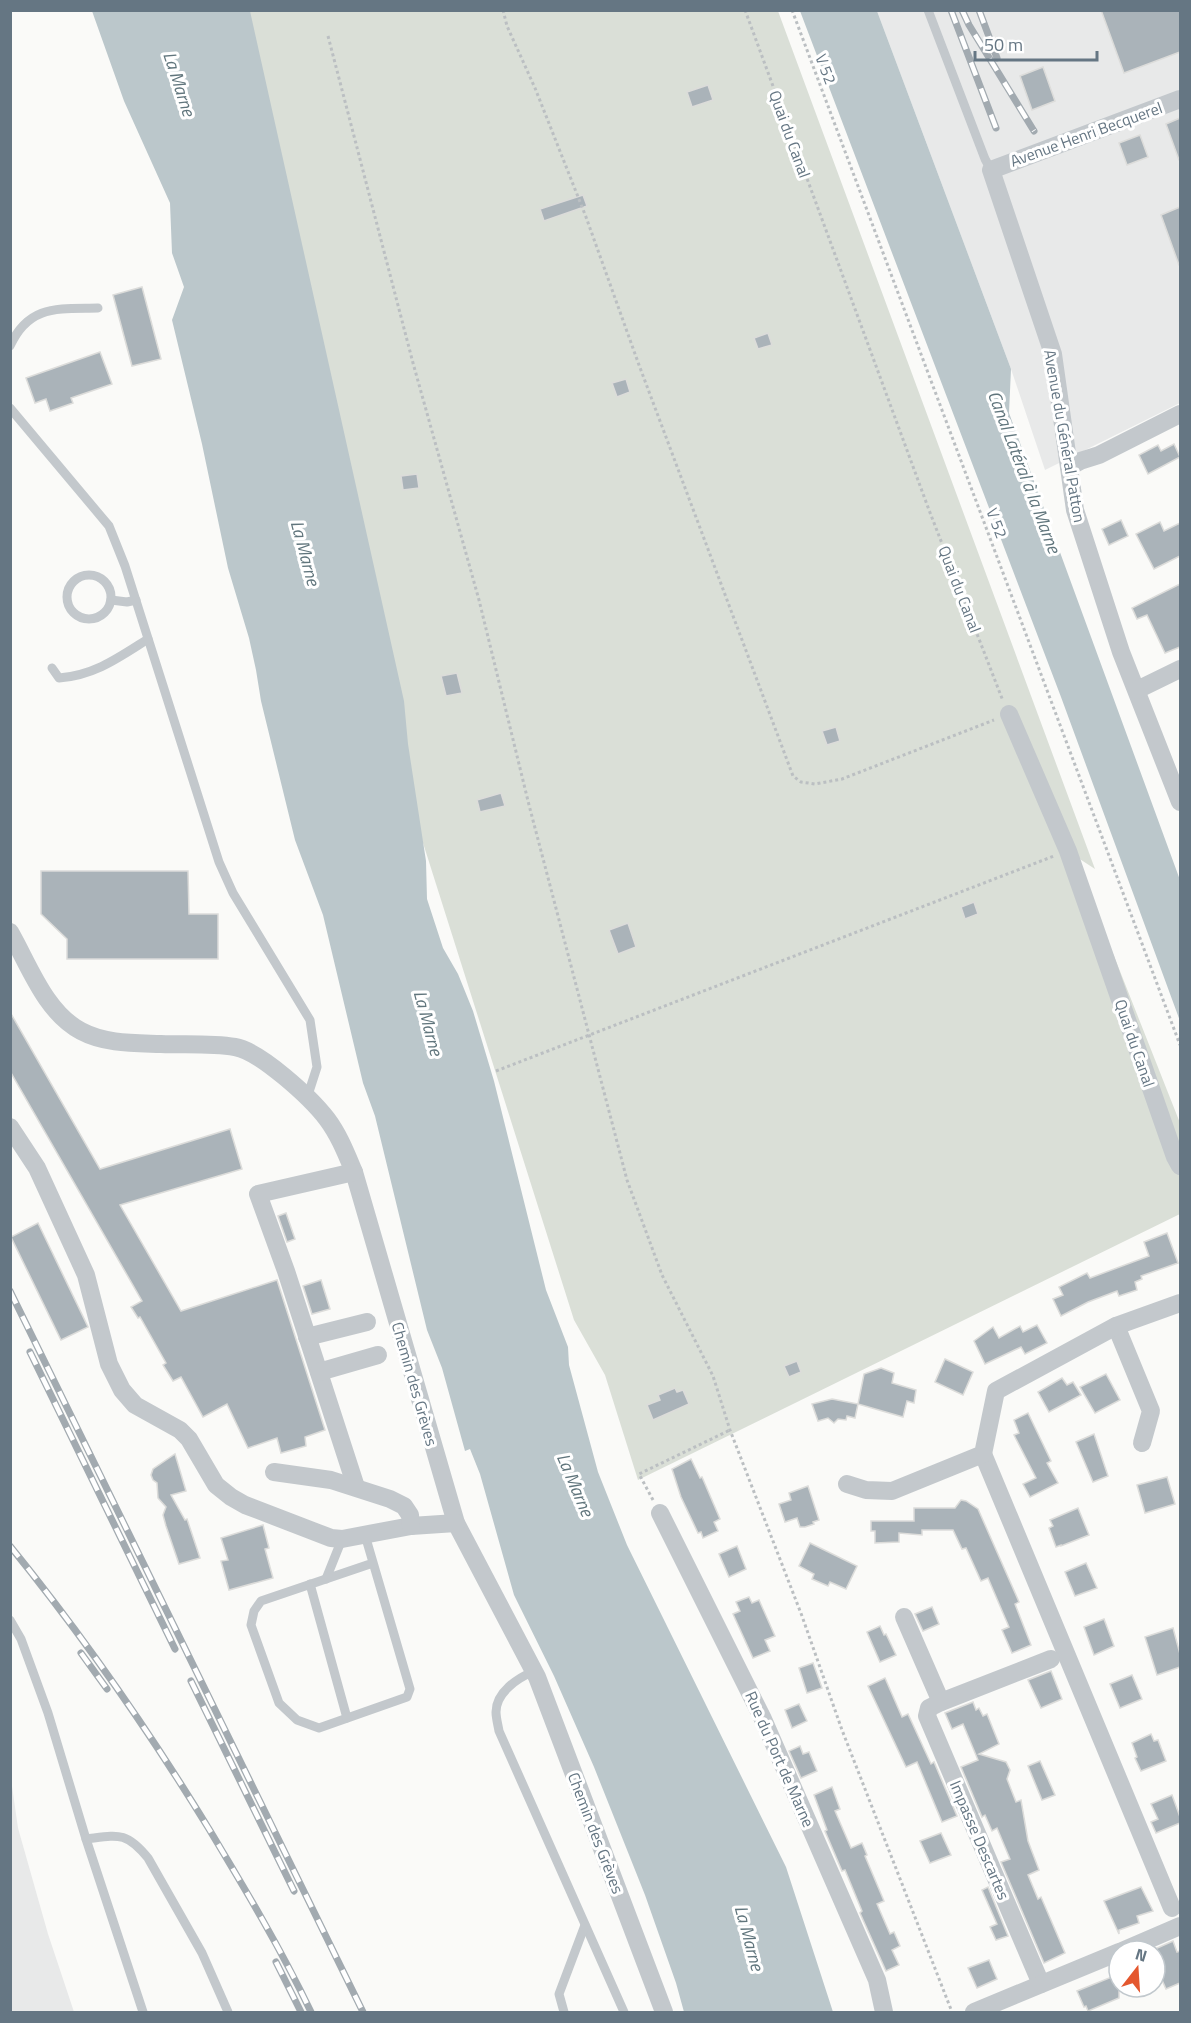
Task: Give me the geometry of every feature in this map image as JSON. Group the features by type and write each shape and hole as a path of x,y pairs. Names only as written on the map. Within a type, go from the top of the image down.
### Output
{"street":[{"name":"Avenue Henri Becquerel","path":"991,170 1180,99"},
{"name":"Avenue du Général Patton","path":"991,170 1053,354 1075,510 1081,530 1121,652 1180,799"},
{"path":"1069,467 1099,455 1180,414"},
{"path":"1137,690 1180,669"},
{"name":"Quai du Canal","path":"1009,714 1068,851 1167,1135 1180,1166"},
{"name":"Chemin des Grèves","path":"10,932 46,997 60,1015 80,1031 96,1037 129,1043 235,1047 254,1053 271,1065 307,1098 326,1118 342,1143 354,1172 456,1523 534,1671 664,2013"},
{"path":"10,1127 37,1168 86,1275 109,1364 122,1390 135,1405 180,1430 189,1439 216,1485 245,1505 319,1535 342,1539 411,1526 456,1523"},
{"path":"354,1172 258,1194 286,1271 356,1487"},
{"path":"1157,1936 1176,1901 983,1454 996,1391 1116,1326 1180,1303"},
{"path":"307,1337 367,1322"},
{"path":"1116,1326 1151,1411 1142,1443"},
{"path":"319,1372 378,1355"},
{"path":"847,1484 866,1490 892,1491 983,1454"},
{"path":"274,1472 306,1475 356,1487 404,1506 410,1515 411,1526"},
{"name":"Rue du Port de Marne","path":"660,1513 764,1719 877,1980 884,2013"},
{"path":"904,1617 941,1702 1051,1659"},
{"name":"Impasse Descartes","path":"941,1702 929,1708 927,1716 1041,1984"},
{"path":"1150,1939 1180,1926"},
{"path":"974,2013 1107,1957"}],"lane":[{"path":"928,10 991,170"},
{"path":"10,345 16,333 32,317 44,312 63,309 98,308"},
{"path":"10,408 109,526 125,566 219,862 228,882 310,1020 316,1067 307,1098"},
{"path":"88,575 103,579 110,588 111,600 110,606 101,616 84,619 72,611 67,597 72,583 88,575"},
{"path":"111,600 127,602 135,600"},
{"path":"52,668 59,678 79,676 107,665 148,639"},
{"path":"365,1535 410,1689 406,1697 319,1728 297,1720 279,1703 251,1624 254,1611 261,1601 373,1563"},
{"path":"326,1579 342,1539"},
{"path":"310,1584 347,1718"},
{"path":"10,1620 21,1639 48,1713 86,1839 143,2013"},
{"path":"534,1671 522,1676 508,1687 500,1699 496,1711 499,1731 621,2011"},
{"path":"86,1839 126,1837 138,1844 202,1953 228,2013"},
{"path":"564,2013 559,1994 585,1925"}],"path":[{"path":"503,10 507,26 535,88 586,217 647,387 793,776 801,782 815,784 842,779 1009,714"},
{"name":"Quai du Canal","path":"745,10 929,510 1009,714"},
{"name":"V 52","path":"792,10 1180,1045"},
{"path":"328,36 413,363 479,600 529,805 627,1180 662,1275 712,1376 842,1730 952,2013"},
{"path":"496,1071 1068,851"},
{"path":"660,1513 639,1474 730,1430"}],"shaded area":[{"path":"247,11 778,11 1095,869 1069,852 1114,956 1180,1123 1180,1214 638,1480 605,1375 574,1320 411,805"},
{"path":"877,11 1180,11 1180,403 1045,470 1011,369"},
{"path":"11,1779 18,1828 48,1934 74,2012 11,2012"}],"water":[{"name":"La Marne","path":"92,11 250,11 404,701 408,744 426,861 427,899 443,948 458,974 473,1011 494,1081 546,1290 568,1347 569,1365 598,1472 627,1545 786,1867 833,2012 684,2012 645,1895 594,1767 554,1676 514,1595 480,1474 470,1449 465,1451 442,1368 427,1330 375,1116 363,1083 323,915 295,840 261,701 249,638 228,568 202,444 172,320 184,287 172,253 170,203 124,101"},
{"name":"Canal Latéral à la Marne","path":"800,11 877,11 1011,369 1009,413 1180,880 1180,1021 1061,697"}],"building":[{"path":"1101,10 1180,10 1180,52 1124,73"},
{"path":"1043,67 1055,101 1032,110 1020,76"},
{"path":"708,85 713,100 692,107 687,92"},
{"path":"1180,118 1180,160 1179,160 1166,124"},
{"path":"1140,135 1148,157 1127,165 1119,143"},
{"path":"583,195 587,206 544,221 540,209"},
{"path":"1180,207 1180,265 1179,265 1161,215"},
{"path":"142,287 161,359 132,366 113,295"},
{"path":"768,333 772,345 758,349 754,338"},
{"path":"100,352 112,384 71,398 73,403 50,411 46,399 35,403 26,378"},
{"path":"626,379 630,392 617,397 612,383"},
{"path":"1174,444 1180,457 1148,474 1139,455 1158,445 1161,451"},
{"path":"417,474 419,488 403,490 401,476"},
{"path":"1121,520 1128,536 1109,545 1102,529"},
{"path":"1160,522 1164,531 1180,523 1180,556 1154,569 1136,534"},
{"path":"1180,584 1180,647 1165,653 1147,615 1137,619 1132,608"},
{"path":"457,673 462,693 446,696 441,676"},
{"path":"836,727 840,741 827,745 822,731"},
{"path":"501,793 505,806 480,812 477,800"},
{"path":"41,871 188,871 189,914 218,914 218,959 67,959 67,939 41,914"},
{"path":"974,902 978,914 965,919 961,907"},
{"path":"628,923 636,947 618,954 609,930"},
{"path":"10,1012 100,1169 230,1129 242,1169 120,1205 181,1311 277,1280 325,1430 305,1437 306,1446 281,1453 277,1438 248,1448 227,1404 203,1417 181,1377 173,1381 163,1365 166,1363 140,1317 138,1318 131,1307 142,1301 10,1071"},
{"path":"286,1213 295,1239 287,1242 278,1216"},
{"path":"38,1223 88,1327 61,1340 11,1237"},
{"path":"1167,1233 1178,1263 1141,1276 1142,1279 1135,1282 1137,1290 1119,1296 1117,1291 1061,1316 1053,1299 1063,1295 1059,1287 1087,1273 1090,1278 1149,1256 1144,1242"},
{"path":"321,1280 330,1309 312,1314 303,1286"},
{"path":"1037,1325 1047,1343 1025,1354 1021,1347 985,1364 974,1341 993,1327 999,1338 1020,1326 1023,1332"},
{"path":"945,1359 973,1372 963,1395 935,1382"},
{"path":"797,1361 801,1372 789,1377 784,1366"},
{"path":"881,1368 894,1373 892,1383 916,1390 914,1403 907,1401 903,1417 858,1404 864,1374"},
{"path":"1106,1374 1120,1400 1095,1413 1080,1387"},
{"path":"1062,1378 1067,1385 1073,1382 1081,1395 1049,1412 1038,1392"},
{"path":"675,1388 677,1392 683,1390 689,1404 653,1420 647,1405 660,1400 658,1395"},
{"path":"832,1399 858,1404 855,1418 847,1416 846,1420 838,1419 834,1423 828,1418 818,1421 812,1404"},
{"path":"1028,1413 1051,1461 1047,1463 1058,1483 1030,1497 1023,1484 1036,1478 1014,1435 1019,1433 1014,1420"},
{"path":"1094,1434 1108,1476 1093,1482 1076,1442"},
{"path":"175,1454 186,1491 171,1495 185,1520 187,1519 200,1558 179,1564 163,1515 166,1507 158,1498 157,1483 151,1475 153,1469"},
{"path":"691,1459 700,1478 702,1477 720,1519 714,1522 718,1531 703,1538 701,1532 698,1533 681,1497 672,1469"},
{"path":"1167,1477 1175,1504 1145,1513 1137,1485"},
{"path":"808,1486 819,1520 805,1527 800,1527 797,1518 785,1522 779,1504 791,1500 789,1493"},
{"path":"961,1500 978,1509 1019,1602 1015,1604 1031,1645 1012,1653 1002,1630 1009,1627 988,1578 981,1581 966,1548 962,1549 953,1530 922,1530 922,1535 899,1533 899,1542 875,1543 875,1531 871,1531 871,1521 914,1521 914,1508 955,1508"},
{"path":"1078,1508 1089,1535 1056,1547 1049,1528 1053,1526 1050,1520"},
{"path":"263,1525 269,1548 265,1549 273,1578 229,1590 221,1561 228,1560 221,1538"},
{"path":"810,1543 857,1566 846,1589 830,1582 828,1586 812,1579 814,1574 799,1566"},
{"path":"737,1546 746,1569 729,1577 719,1554"},
{"path":"1086,1563 1097,1588 1075,1596 1065,1572"},
{"path":"749,1597 752,1603 759,1600 775,1636 765,1640 770,1651 753,1658 733,1614 740,1611 736,1602"},
{"path":"932,1607 939,1624 923,1631 915,1614"},
{"path":"1104,1619 1114,1646 1094,1655 1084,1627"},
{"path":"880,1626 896,1655 880,1662 867,1632"},
{"path":"1173,1628 1180,1654 1180,1667 1157,1675 1145,1637"},
{"path":"813,1663 822,1688 807,1693 799,1668"},
{"path":"1051,1671 1062,1699 1041,1708 1028,1680"},
{"path":"1132,1675 1142,1699 1120,1708 1110,1684"},
{"path":"885,1678 902,1717 908,1714 931,1764 934,1762 957,1816 942,1822 917,1762 906,1767 868,1686"},
{"path":"973,1702 976,1710 979,1708 983,1716 987,1714 999,1744 979,1754 1006,1762 1010,1770 1007,1779 1016,1802 1021,1800 1028,1841 1039,1870 1028,1875 1038,1899 1041,1897 1065,1953 1044,1963 1001,1862 1010,1859 997,1828 992,1831 985,1815 982,1817 961,1767 978,1760 963,1724 952,1729 945,1713"},
{"path":"799,1704 807,1721 792,1728 785,1710"},
{"path":"1151,1734 1154,1741 1158,1740 1166,1761 1141,1771 1132,1743"},
{"path":"800,1746 803,1754 809,1752 817,1771 801,1778 789,1751"},
{"path":"1040,1761 1055,1795 1042,1800 1028,1766"},
{"path":"832,1787 840,1809 835,1811 851,1848 862,1843 867,1855 865,1856 884,1901 877,1904 890,1934 894,1932 900,1946 892,1950 899,1965 886,1971 860,1913 862,1911 845,1870 842,1871 825,1831 827,1830 814,1795"},
{"path":"1172,1795 1180,1823 1156,1833 1151,1822 1158,1819 1151,1804"},
{"path":"941,1833 951,1855 930,1863 920,1841"},
{"path":"988,1887 1008,1936 996,1940 990,1927 997,1924 982,1890"},
{"path":"1141,1887 1153,1911 1137,1916 1139,1923 1119,1930 1119,1934 1104,1901"},
{"path":"1173,1941 1177,1952 1180,1951 1180,1983 1167,1989 1167,1944"},
{"path":"989,1960 997,1979 977,1988 968,1968"},
{"path":"1107,1979 1107,1999 1117,1999 1088,2011 1077,1991"}],"railway":[{"path":"951,10 996,128"},
{"path":"962,10 1034,131"},
{"path":"979,10 997,58"},
{"path":"10,1291 363,2012"},
{"path":"30,1352 175,1649"},
{"path":"10,1546 89,1649 163,1756 249,1897 311,2012"},
{"path":"81,1653 107,1689"},
{"path":"191,1681 294,1891"},
{"path":"276,1962 301,2012"}]}
